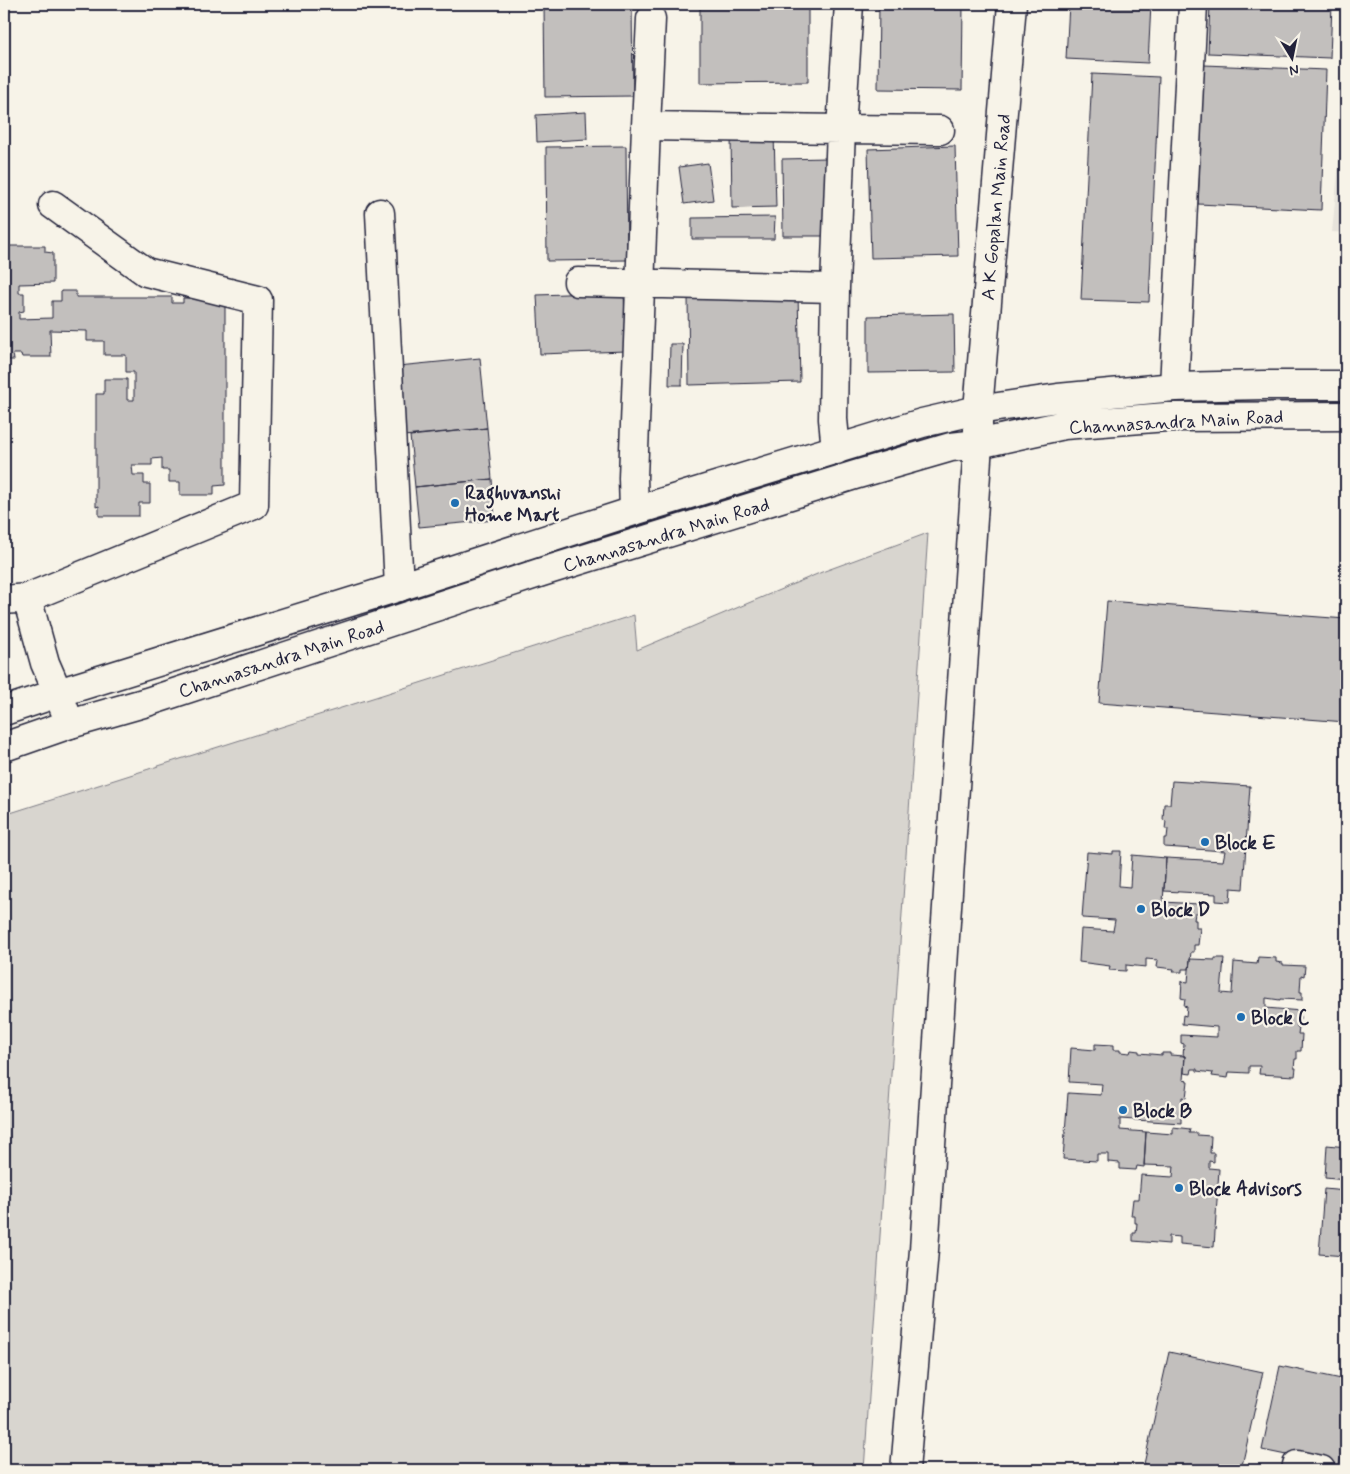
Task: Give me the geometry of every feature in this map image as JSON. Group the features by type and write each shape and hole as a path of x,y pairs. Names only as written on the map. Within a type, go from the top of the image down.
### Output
{"street":[{"path":"836,450 833,419 836,288 841,129 848,4"},
{"name":"A K Gopalan Main Road","path":"904,1470 924,1250 978,444 978,410 1012,4"},
{"path":"1174,387 1193,4"},
{"path":"634,511 632,478 651,19"},
{"path":"646,126 940,130"},
{"path":"53,205 146,272 258,300 254,505 15,599 45,662 70,724"},
{"path":"380,213 399,587"},
{"path":"578,282 836,288"},
{"name":"Channasandra Main Road","path":"4,711 634,511 922,423 978,410 1058,398 1174,387 1346,386"},
{"name":"Channasandra Main Road","path":"4,747 542,572 951,447 978,444 1064,425 1167,417 1346,416"},
{"path":"1296,1470 1297,1465 1321,1470"}],"shaded area":[{"path":"1346,91 1346,233 1332,232"},
{"path":"928,533 864,1470 4,1470 4,815 634,615 637,650 822,572"}],"building":[{"path":"544,4 632,4 633,96 545,97"},
{"path":"700,4 808,4 808,82 700,83"},
{"path":"879,4 963,4 962,90 878,89"},
{"path":"1069,4 1151,4 1148,63 1066,59"},
{"path":"1210,4 1332,4 1330,58 1208,53"},
{"path":"1204,65 1326,70 1321,210 1198,204"},
{"path":"1092,74 1159,77 1149,302 1081,300"},
{"path":"586,112 587,139 537,142 536,115"},
{"path":"731,134 774,134 776,207 732,208"},
{"path":"626,146 627,260 547,261 546,147"},
{"path":"955,146 958,256 871,258 868,149"},
{"path":"827,158 828,236 783,236 782,159"},
{"path":"708,163 713,200 684,204 679,167"},
{"path":"775,217 774,239 692,239 692,218"},
{"path":"4,246 45,246 45,252 53,253 53,283 19,284 19,293 24,293 24,311 19,312 19,319 52,318 52,301 61,301 61,291 76,291 76,297 172,297 172,303 183,303 183,298 225,298 225,485 214,486 214,495 180,495 180,482 169,482 169,470 162,470 162,458 152,459 152,465 132,465 133,475 144,475 144,484 150,484 150,503 139,503 139,516 99,516 99,506 96,507 96,394 104,394 104,379 127,379 127,400 134,400 134,372 126,372 126,355 104,355 104,341 87,341 87,331 50,330 51,357 22,357 21,354 13,354 14,360 6,360 4,373"},
{"path":"624,292 626,351 540,354 537,295"},
{"path":"798,294 800,382 689,385 688,296"},
{"path":"954,314 955,372 868,373 868,316"},
{"path":"670,344 683,344 682,385 669,385"},
{"path":"480,358 487,428 404,436 398,366"},
{"path":"487,428 492,479 415,487 410,436"},
{"name":"Raghuvanshi Home Mart","path":"492,479 495,520 419,527 415,487"},
{"path":"1107,601 1346,619 1346,722 1099,703"},
{"name":"Block E","path":"1172,781 1250,786 1243,889 1231,888 1230,902 1216,901 1216,894 1164,891 1166,858 1223,861 1225,851 1164,847 1164,838 1167,838 1168,829 1165,829 1166,821 1163,820 1164,804 1170,804"},
{"name":"Block D","path":"1113,851 1121,851 1119,886 1130,887 1132,855 1166,858 1163,902 1199,904 1198,913 1195,913 1194,920 1196,920 1196,928 1200,928 1198,945 1194,945 1194,952 1191,952 1189,969 1182,969 1182,972 1173,972 1174,969 1157,967 1158,960 1146,959 1146,967 1126,965 1126,971 1109,970 1110,966 1079,962 1081,929 1113,931 1115,920 1082,918 1087,852 1113,854"},
{"name":"Block C","path":"1258,957 1276,958 1276,962 1283,963 1283,965 1305,966 1304,976 1301,975 1300,992 1302,992 1302,1000 1266,998 1266,1008 1301,1011 1300,1019 1297,1019 1297,1027 1299,1027 1298,1034 1302,1034 1301,1051 1297,1051 1297,1059 1295,1059 1295,1076 1259,1074 1260,1066 1249,1066 1249,1073 1229,1072 1228,1078 1212,1076 1213,1073 1197,1071 1197,1069 1192,1069 1191,1074 1184,1073 1185,1056 1183,1056 1184,1044 1181,1043 1181,1035 1217,1037 1217,1027 1182,1024 1183,1015 1186,1016 1187,1007 1184,1006 1185,999 1181,998 1182,981 1188,982 1190,959 1215,960 1215,958 1224,958 1221,993 1232,994 1234,962 1257,964"},
{"name":"Block B","path":"1095,1044 1113,1045 1113,1050 1120,1050 1120,1052 1130,1053 1131,1050 1139,1051 1139,1053 1162,1055 1162,1053 1170,1053 1170,1055 1185,1056 1183,1080 1188,1081 1186,1098 1182,1097 1182,1105 1180,1105 1181,1123 1120,1119 1120,1130 1146,1132 1144,1167 1137,1166 1136,1170 1120,1169 1120,1163 1108,1162 1108,1154 1097,1154 1097,1161 1063,1159 1068,1093 1101,1095 1102,1084 1069,1082 1071,1048 1095,1050"},
{"name":"Block Advisors","path":"1173,1127 1190,1129 1189,1133 1197,1133 1197,1135 1211,1136 1210,1153 1214,1153 1214,1162 1209,1161 1209,1168 1219,1169 1214,1247 1180,1244 1180,1237 1169,1236 1169,1244 1133,1241 1133,1233 1136,1233 1137,1223 1135,1223 1135,1216 1131,1216 1133,1199 1139,1199 1141,1175 1173,1177 1174,1166 1144,1165 1146,1132 1173,1134"},
{"path":"1327,1145 1346,1147 1346,1180 1325,1178"},
{"path":"1324,1189 1346,1191 1346,1256 1319,1254"},
{"path":"1169,1352 1263,1372 1241,1470 1172,1470 1144,1464"},
{"path":"1280,1366 1346,1380 1346,1432 1339,1466 1262,1450"}],"place":[{"name":"Raghuvanshi Home Mart","path":"455,503"},
{"name":"Block E","path":"1205,842"},
{"name":"Block D","path":"1141,909"},
{"name":"Block C","path":"1241,1017"},
{"name":"Block B","path":"1123,1110"},
{"name":"Block Advisors","path":"1179,1188"}]}
